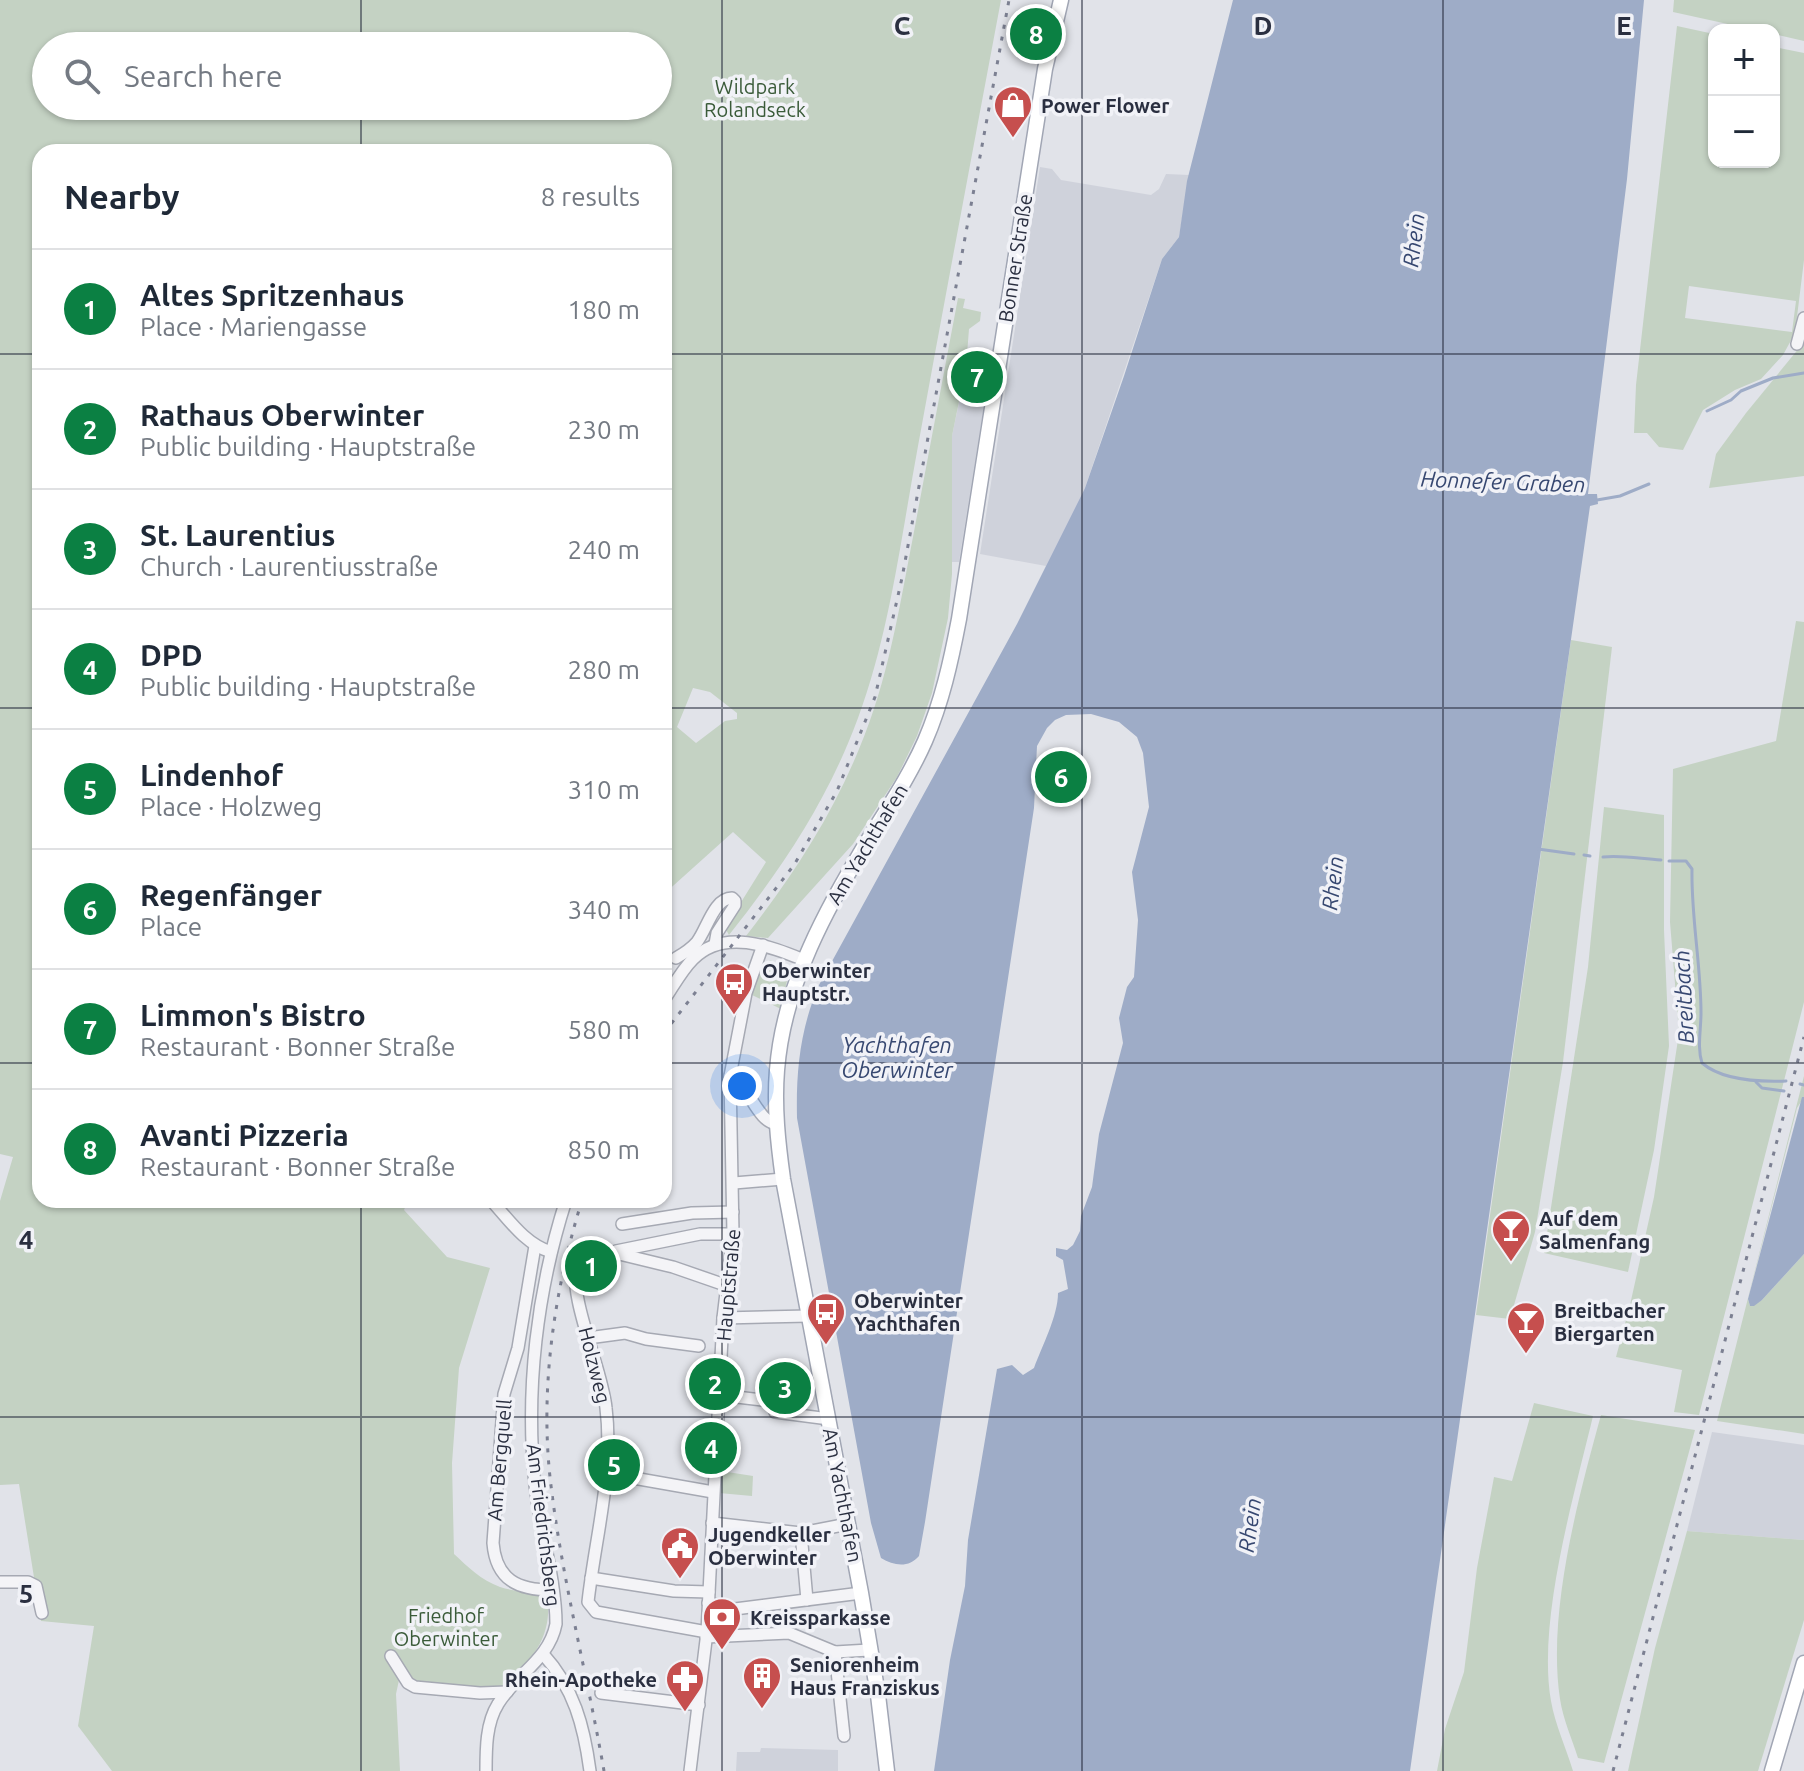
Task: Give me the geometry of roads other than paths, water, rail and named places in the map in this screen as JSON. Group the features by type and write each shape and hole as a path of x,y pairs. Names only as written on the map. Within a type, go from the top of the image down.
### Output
{"main road":[{"name":"Bonner Straße","path":"967,565 1040,100 1061,0"},
{"name":"Am Yachthafen","path":"887,1771 861,1593 783,1179 777,1124 777,1068 788,1012 816,931 926,739 947,675 967,565"},
{"path":"1772,1771 1804,1663"}],"street":[{"path":"1797,344 1804,318"},
{"path":"676,958 694,946 717,905 728,897 732,898 735,905 717,933 715,944"},
{"path":"672,988 693,958 715,944 729,941 763,945 804,960"},
{"name":"Hauptstraße","path":"690,1771 706,1635 725,1285 733,1234 730,1076 743,1007 763,945"},
{"path":"730,1076 743,1086 768,1122 777,1124"},
{"path":"734,1183 783,1179"},
{"path":"499,1208 535,1246 551,1252"},
{"name":"Am Friedrichsberg","path":"486,1771 490,1725 497,1705 543,1654 554,1636 556,1624 535,1484 532,1419 535,1352 551,1252 564,1208"},
{"path":"622,1224 692,1213 733,1212"},
{"path":"611,1252 700,1234 733,1234"},
{"name":"Am Bergquell","path":"535,1246 518,1348 504,1394 493,1543 494,1557 505,1575 524,1588 552,1590"},
{"path":"611,1252 673,1267 725,1285"},
{"name":"Holzweg","path":"611,1252 577,1259 576,1277 588,1338 607,1408 605,1473 588,1602 596,1612 706,1635"},
{"path":"723,1318 809,1316"},
{"path":"588,1338 625,1333 699,1346"},
{"path":"720,1391 771,1401 775,1412 829,1419"},
{"path":"605,1473 713,1492"},
{"path":"712,1523 801,1533 848,1524"},
{"path":"801,1533 807,1600"},
{"path":"591,1578 708,1598 735,1609 861,1593"},
{"path":"0,1582 34,1584 38,1589 42,1613"},
{"path":"706,1635 789,1633 835,1652 869,1650"},
{"path":"835,1652 844,1736"},
{"path":"543,1654 558,1670 576,1704 590,1771"},
{"path":"391,1656 408,1683 415,1687 480,1693 507,1692"},
{"path":"601,1693 699,1705"}],"water":[{"path":"1233,0 1644,0 1627,179 1588,494 1597,494 1598,504 1590,506 1410,1771 934,1771 997,1369 1012,1365 1023,1375 1034,1368 1053,1321 1058,1293 1068,1289 1063,1260 1056,1256 1056,1248 1067,1250 1080,1231 1081,1216 1092,1187 1099,1134 1123,1043 1119,1018 1127,987 1134,977 1138,920 1132,872 1149,807 1143,753 1137,737 1119,722 1091,714 1066,715 1047,728 1037,746 1034,808 925,1522 919,1556 906,1564 891,1563 881,1558 871,1523 797,1118 800,1050 819,985 1017,624 1085,488 1162,259 1179,237 1187,181"},
{"path":"1802,1097 1804,1254 1762,1300 1750,1306 1748,1299"}],"waterway":[{"name":"Honnefer Graben","path":"1707,411 1731,400 1741,391 1773,378 1804,373"},
{"name":"Honnefer Graben","path":"1597,500 1620,496 1649,484"},
{"name":"Breitbach","path":"1538,849 1574,854"},
{"path":"1584,855 1590,856"},
{"name":"Breitbach","path":"1603,857 1661,860"},
{"name":"Breitbach","path":"1669,861 1686,861 1692,869 1701,995 1699,1045 1702,1063 1731,1077 1786,1081"},
{"path":"1756,1082 1762,1088 1784,1091"},
{"name":"Breitbach","path":"1800,1084 1804,1085"}],"railway":[{"path":"672,1023 794,865 837,791 875,697 902,578 1009,0"},
{"path":"1613,1771 1804,1037"},
{"path":"580,1208 564,1267 552,1337 547,1442 561,1551 604,1771"}],"place":[{"name":"Avanti Pizzeria","path":"1036,34"},
{"name":"Power Flower","path":"1013,139"},
{"name":"Limmon's Bistro","path":"977,377"},
{"name":"Regenfänger","path":"1061,777"},
{"name":"Oberwinter Hauptstr.","path":"734,1016"},
{"name":"Auf dem Salmenfang","path":"1511,1263"},
{"name":"Altes Spritzenhaus","path":"591,1266"},
{"name":"Oberwinter Yachthafen","path":"826,1346"},
{"name":"Breitbacher Biergarten","path":"1526,1355"},
{"name":"Rathaus Oberwinter","path":"715,1384"},
{"name":"St. Laurentius","path":"785,1388"},
{"name":"DPD","path":"711,1448"},
{"name":"Lindenhof","path":"614,1465"},
{"name":"Jugendkeller Oberwinter","path":"680,1580"},
{"name":"Kreissparkasse","path":"722,1651"},
{"name":"Seniorenheim Haus Franziskus","path":"762,1710"},
{"name":"Rhein-Apotheke","path":"685,1713"}],"park label":[{"name":"Wildpark Rolandseck","path":"755,98"},
{"name":"Friedhof Oberwinter","path":"446,1626"}],"water label":[{"name":"Rhein","path":"1413,240"},
{"name":"Rhein","path":"1332,883"},
{"name":"Yachthafen Oberwinter","path":"897,1056"},
{"name":"Rhein","path":"1249,1525"}]}
